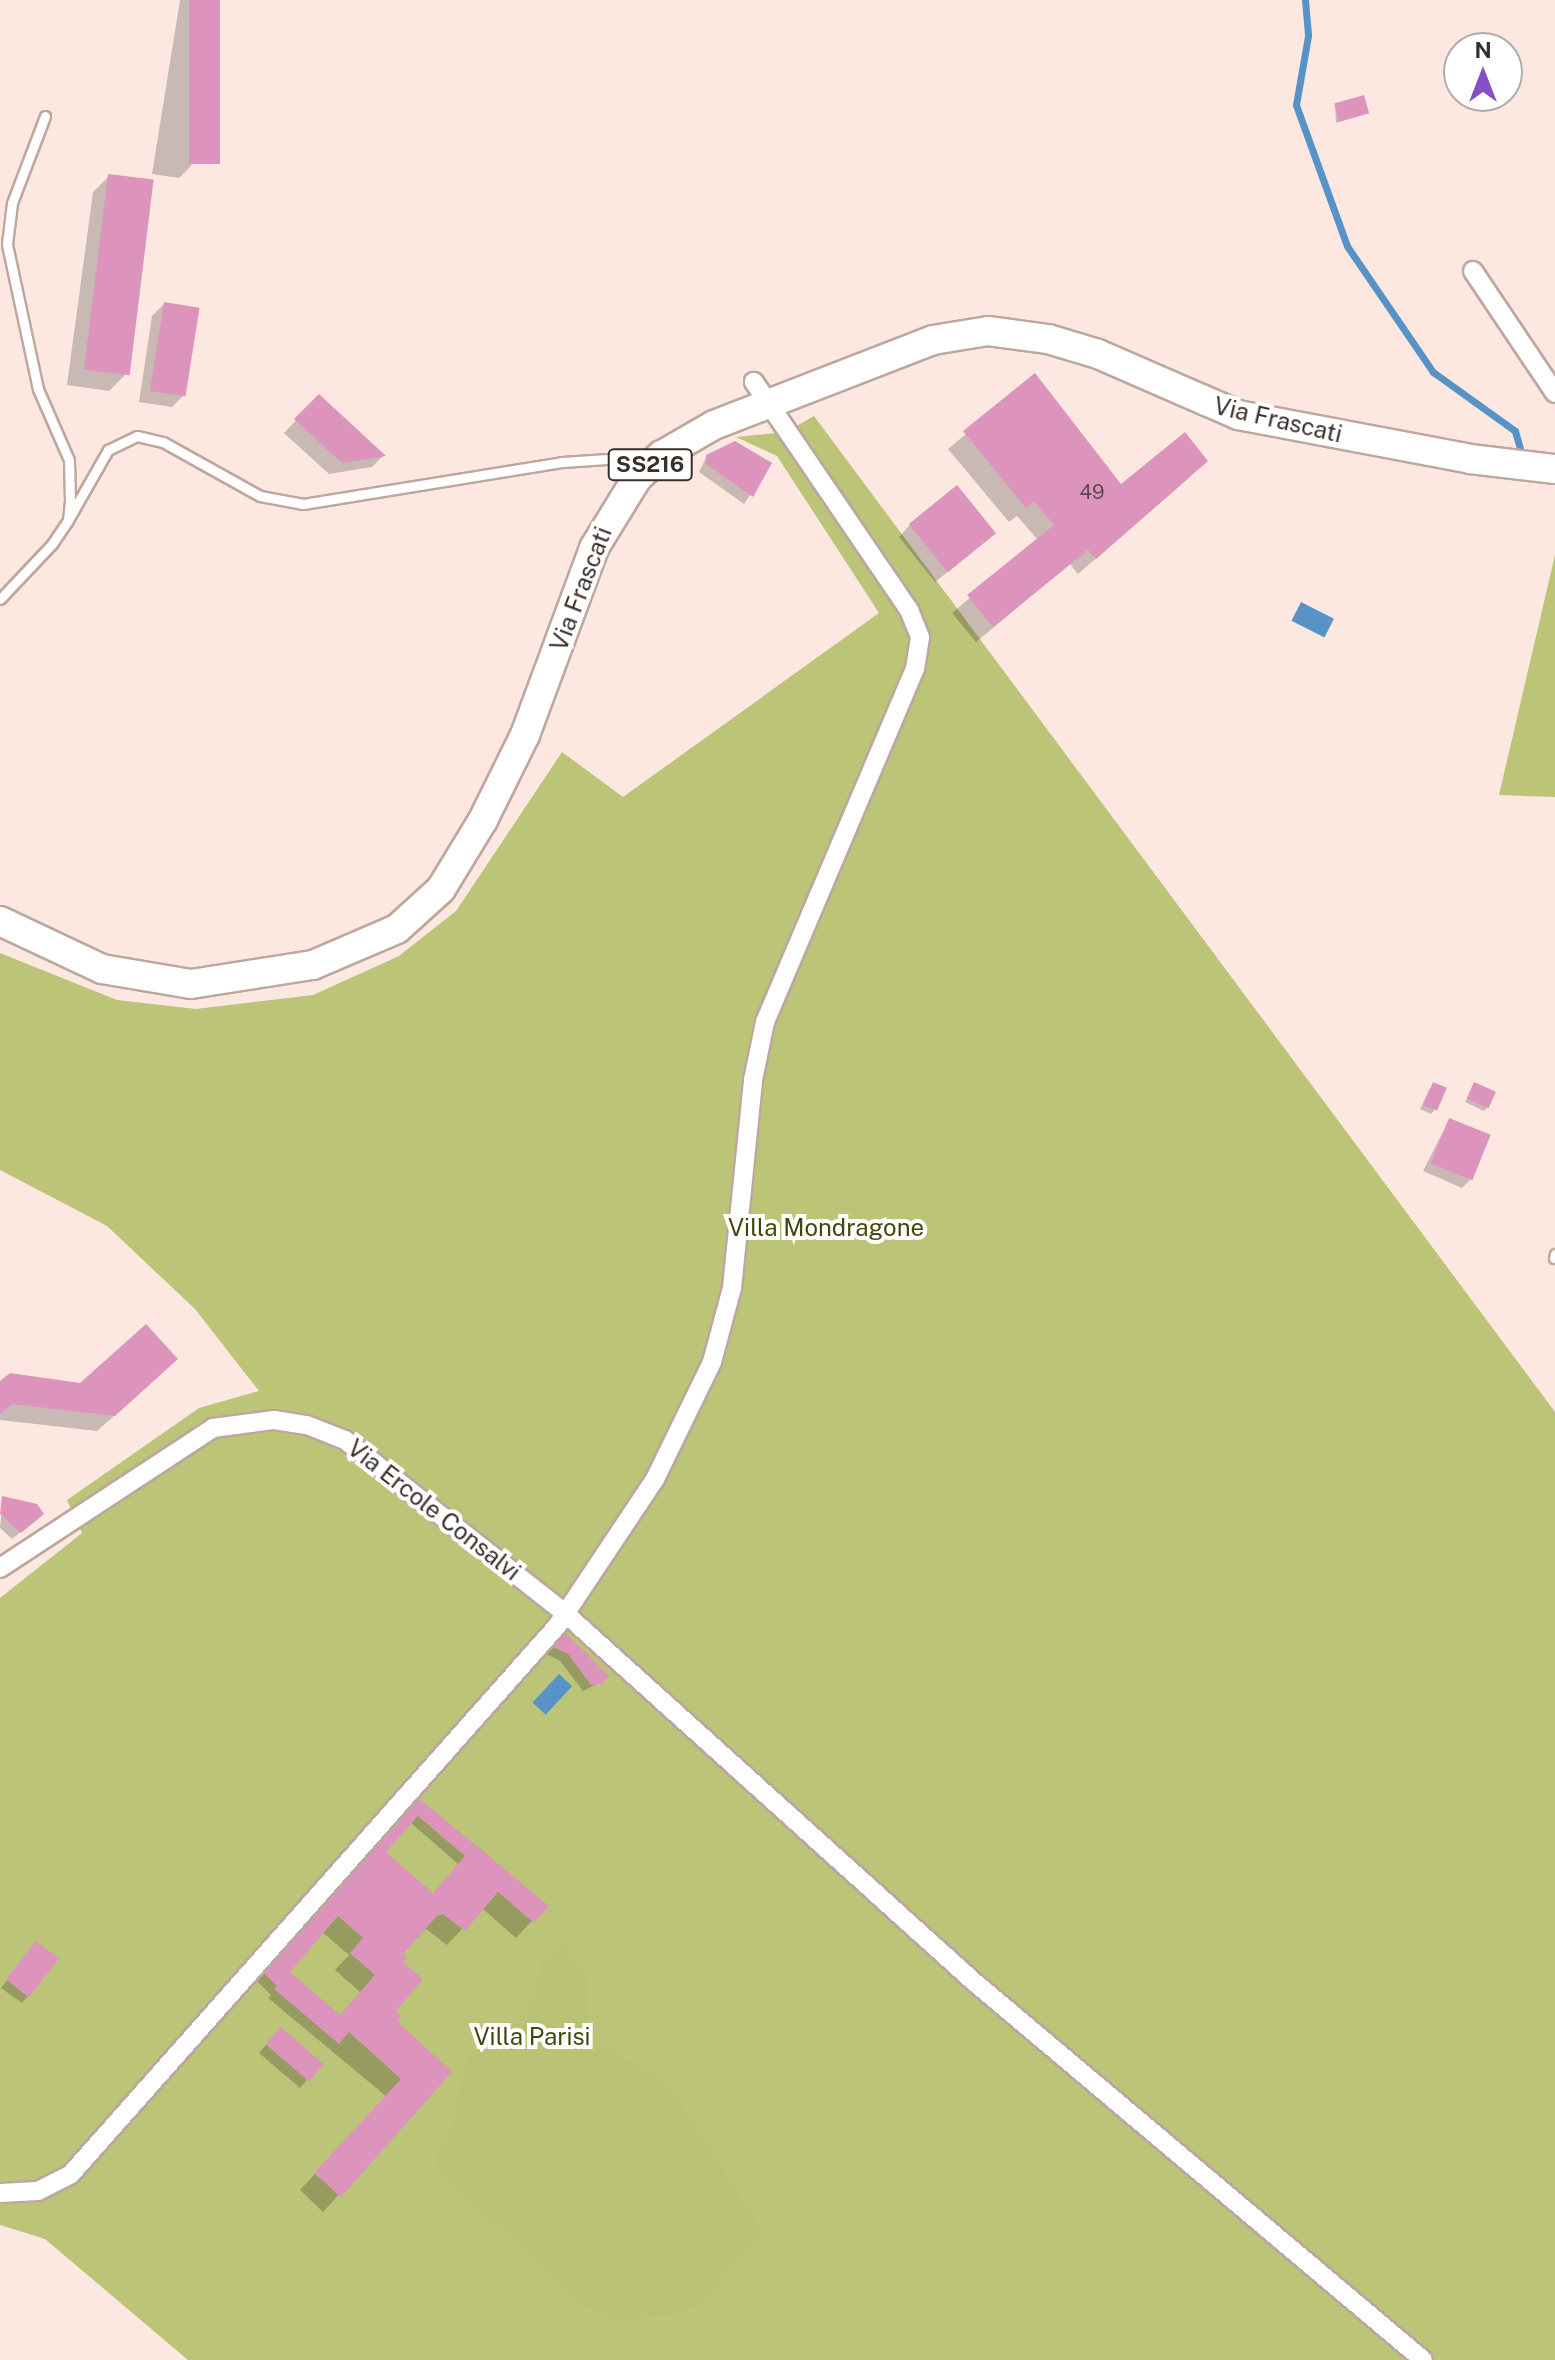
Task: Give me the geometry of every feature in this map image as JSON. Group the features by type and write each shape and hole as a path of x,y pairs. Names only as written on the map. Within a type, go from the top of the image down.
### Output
{"main road":[{"name":"Via Frascati","path":"0,921 102,969 191,984 313,965 406,922 450,877 483,820 525,735 606,523 630,486 662,455 761,393 933,340 1006,332 1083,348 1238,415 1470,459 1555,469"}],"street":[{"path":"1473,271 1555,393"},
{"path":"0,2193 38,2191 71,2174 567,1615 666,1461 717,1347 732,1288 753,1080 765,1022 919,650 918,627 909,610 761,393"},
{"name":"Via Ercole Consalvi","path":"0,1568 198,1435 232,1422 274,1420 318,1428 354,1445 567,1615 973,1981 1423,2360"}],"lane":[{"path":"45,116 12,203 7,244 38,389 69,460 68,520"},
{"path":"0,599 68,520 108,450 137,436 163,442 260,496 303,504 562,462 662,455"}],"green space":[{"name":"Villa Mondragone","path":"814,416 1555,1412 1555,2360 188,2360 45,2239 0,2225 0,1598 82,1533 67,1500 199,1408 259,1391 195,1309 107,1226 0,1170 0,953 117,1000 196,1009 313,995 399,956 456,911 562,752 623,797 879,613 777,456 736,437 786,432"},
{"path":"1555,555 1555,797 1499,795"},
{"path":"563,1944 588,1978 587,2035 669,2086 762,2230 699,2305 671,2315 614,2319 585,2306 440,2173 434,2159 451,2131 467,2060 479,2042 506,2033 536,1998 541,1962"}],"water":[{"path":"1301,602 1334,619 1324,638 1291,621"},
{"path":"559,1674 572,1686 546,1715 532,1703"}],"building":[{"path":"189,0 220,0 220,164 189,164"},
{"path":"1364,95 1369,113 1339,122 1334,104"},
{"path":"108,174 154,180 130,375 84,370"},
{"path":"164,302 200,308 185,397 150,391"},
{"path":"1035,373 1121,484 1185,432 1208,461 1096,559 1088,550 993,627 967,595 1054,525 1034,501 1026,508 963,431"},
{"path":"319,394 386,456 342,463 294,419"},
{"path":"735,441 772,463 753,497 706,464 706,455"},
{"path":"957,485 996,533 948,572 909,524"},
{"path":"1433,1082 1447,1088 1437,1111 1423,1105"},
{"path":"1474,1082 1496,1092 1489,1108 1467,1098"},
{"path":"1449,1118 1491,1135 1472,1180 1431,1163"},
{"path":"146,1324 178,1359 115,1416 12,1404 0,1414 0,1381 10,1373 80,1383"},
{"path":"2,1496 37,1504 44,1514 21,1533 0,1514"},
{"path":"562,1629 609,1676 602,1684 591,1685 568,1654 547,1644"},
{"name":"Villa Parisi","path":"416,1796 549,1906 534,1923 498,1892 465,1931 443,1914 437,1916 403,1954 407,1958 403,1962 423,1979 396,2011 401,2016 397,2021 452,2072 341,2197 314,2173 401,2079 349,2032 339,2044 274,1989 277,1986 263,1972","holes":["418,1816 465,1856 433,1893 386,1852","338,1916 363,1938 350,1953 375,1975 340,2015 290,1972"]},
{"path":"36,1941 59,1959 29,1997 6,1980"},
{"path":"281,2027 324,2064 309,2082 266,2044"}],"waterway":[{"path":"1305,0 1308,36 1296,105 1347,246 1433,372 1515,431 1520,448"}]}
